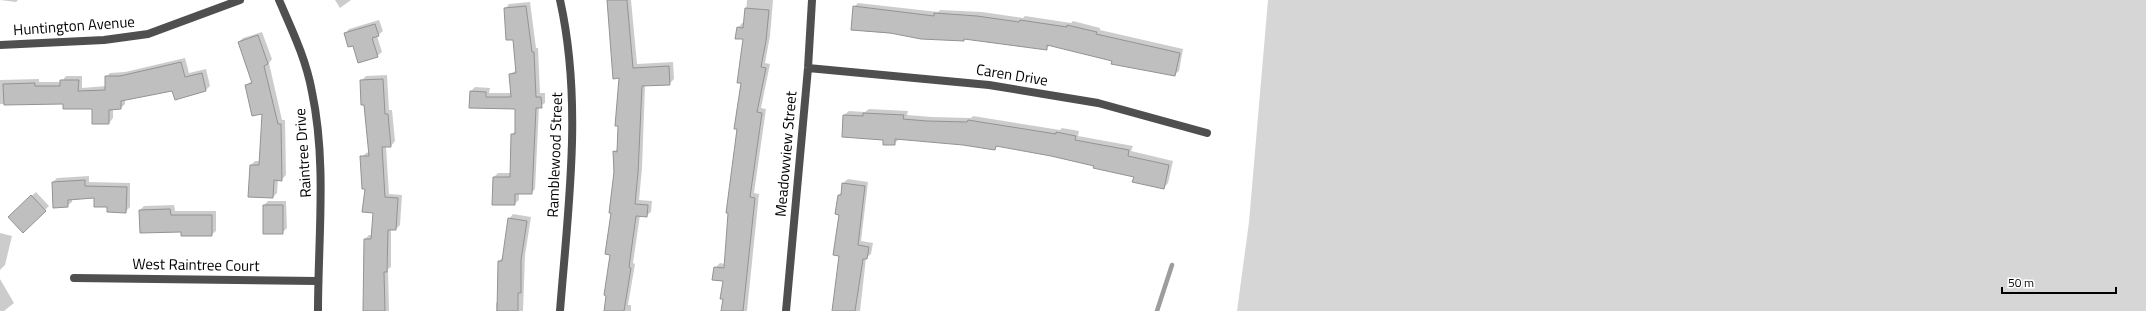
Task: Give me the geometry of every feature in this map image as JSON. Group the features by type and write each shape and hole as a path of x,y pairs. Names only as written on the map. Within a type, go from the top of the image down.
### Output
{"street":[{"name":"Huntington Avenue","path":"0,45 104,40 148,34 240,0"},
{"name":"Raintree Drive","path":"279,0 301,50 312,92 318,137 320,196 317,281 318,311"},
{"name":"Ramblewood Street","path":"560,0 572,90 572,151 560,311"},
{"name":"Meadowview Street","path":"786,311 808,68 812,0"},
{"name":"Caren Drive","path":"808,68 988,85 1098,103 1207,133"},
{"name":"West Raintree Court","path":"74,278 317,281"}],"shaded area":[{"path":"1268,0 2146,0 2146,311 1237,311 1249,222"}],"building":[{"path":"607,0 627,0 633,68 669,66 670,85 642,86 635,204 648,205 647,217 636,216 629,267 631,268 624,311 604,311 606,296 604,295 610,255 605,254 611,213 609,213 614,172 613,151 617,152 618,126 615,126 619,78 613,79"},
{"path":"526,6 532,52 534,52 536,97 541,97 542,108 536,108 532,194 515,194 515,205 492,205 493,177 510,177 511,134 515,134 515,109 469,108 470,91 486,92 486,97 511,97 509,74 516,73 513,40 506,40 504,8"},
{"path":"853,6 934,16 934,13 977,16 1019,22 1020,20 1067,27 1067,25 1097,32 1096,34 1180,53 1175,76 1111,64 1112,61 1047,45 1047,50 964,39 964,41 921,39 890,33 851,30"},
{"path":"745,8 769,10 766,41 761,67 766,68 757,112 762,113 750,197 755,198 743,311 721,311 723,299 720,299 723,281 712,280 714,267 724,268 728,213 726,213 737,129 734,129 741,83 737,83 743,39 735,39 737,27 743,28"},
{"path":"375,24 379,36 372,38 378,57 358,63 353,46 348,47 344,33"},
{"path":"258,35 268,64 264,66 278,124 281,124 282,181 274,180 273,198 248,197 250,165 259,165 262,114 252,116 245,85 252,83 238,42"},
{"path":"181,62 185,77 202,73 206,91 175,100 172,91 121,101 121,109 109,110 109,124 92,124 92,109 63,109 63,104 4,105 3,84 35,83 35,86 60,86 60,80 79,80 78,91 105,90 105,76 120,76"},
{"path":"383,79 385,114 388,114 391,147 382,147 385,197 398,198 396,230 388,230 387,272 384,272 385,311 363,311 364,239 371,239 373,213 362,212 365,189 362,189 360,156 369,156 364,105 361,105 360,80"},
{"path":"863,113 904,115 903,119 927,121 967,122 968,120 1076,136 1075,140 1129,150 1128,156 1169,165 1164,189 1132,182 1134,177 1093,168 1094,166 996,146 995,150 963,145 895,139 895,145 883,145 883,140 842,137 843,115 863,116"},
{"path":"85,180 85,186 127,187 126,213 107,212 107,207 94,207 94,198 68,200 68,207 53,208 52,182"},
{"path":"842,183 865,186 858,245 869,247 867,259 863,259 855,311 832,311 839,256 833,255 839,215 835,214 838,195 841,195"},
{"path":"31,195 46,211 23,233 8,217"},
{"path":"263,205 283,205 283,234 263,234"},
{"path":"170,209 171,215 212,215 212,236 181,236 181,232 140,233 139,210"},
{"path":"508,218 527,221 521,260 521,293 518,293 518,311 497,311 498,261 502,261"}],"waterway":[{"path":"1157,311 1172,265"}]}
